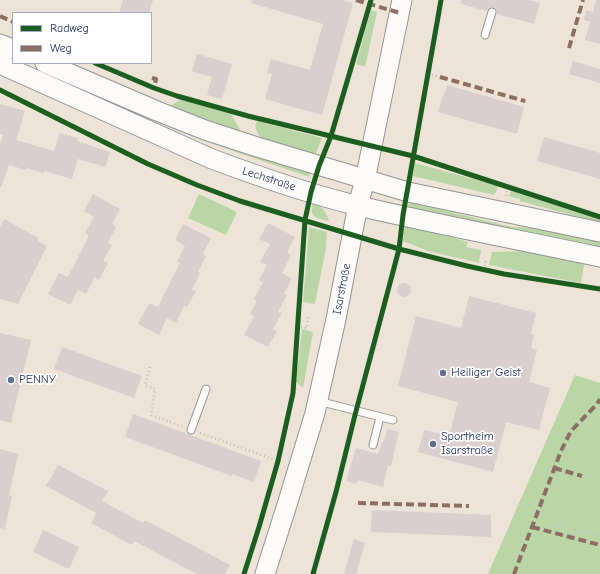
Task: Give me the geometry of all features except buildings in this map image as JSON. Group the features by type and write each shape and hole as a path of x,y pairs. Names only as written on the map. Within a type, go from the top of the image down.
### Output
{"street":[{"name":"Isarstraße","path":"265,574 289,501 318,401 402,0"},
{"path":"0,44 12,49"},
{"name":"Lechstraße","path":"0,64 212,159 302,190 358,205 600,257"},
{"path":"47,64 205,130 365,180 418,194 600,232"}],"lane":[{"path":"485,34 492,12"},
{"path":"191,430 206,389"},
{"path":"318,401 393,420"},
{"path":"373,445 380,417"}],"path":[{"path":"428,74 440,77"},
{"path":"525,101 530,102"},
{"path":"506,196 508,187"},
{"path":"484,270 486,259"},
{"path":"297,327 307,328 308,317"},
{"path":"555,534 557,524 600,536"}],"green space":[{"path":"371,10 377,12 365,67 356,64"},
{"path":"63,82 311,171 309,177 189,135 63,84"},
{"path":"180,100 231,114 240,132 170,106"},
{"path":"257,121 322,138 316,153 309,153 261,139 256,128"},
{"path":"415,163 498,186 497,190 494,195 413,176"},
{"path":"511,191 600,220 600,223 520,201 520,199 509,196"},
{"path":"199,194 237,212 226,235 188,218"},
{"path":"313,201 323,210 329,221 317,218 312,214"},
{"path":"409,202 512,227 540,228 600,240 600,247 424,210 408,209"},
{"path":"405,224 468,242 466,247 481,250 479,263 428,251 403,241"},
{"path":"309,227 327,232 326,248 315,304 303,302"},
{"path":"536,251 585,260 581,283 489,265 492,252"},
{"path":"302,329 313,332 303,388 296,382"},
{"path":"575,375 600,383 600,574 488,574"}],"marked path":[{"path":"356,0 400,13"},
{"path":"569,48 583,0"},
{"path":"0,16 12,22"},
{"path":"440,77 525,101"},
{"path":"152,78 156,79 154,88"},
{"path":"514,574 561,451 571,431 600,399"},
{"path":"554,468 582,476"},
{"path":"358,503 469,506"},
{"path":"532,527 600,545"}],"cycle path":[{"path":"244,574 278,461 293,393 305,220 311,192 319,166 331,136 371,0"},
{"path":"313,574 336,492 399,249 403,215 441,0"},
{"path":"97,64 177,96 248,116 413,156 600,217"},
{"path":"0,90 148,164 197,185 240,201 399,249 467,266 504,274 600,289"}],"place":[{"name":"Heiliger Geist","path":"443,373"},
{"name":"PENNY","path":"11,380"},
{"name":"Sportheim Isarstraße","path":"433,444"}]}
